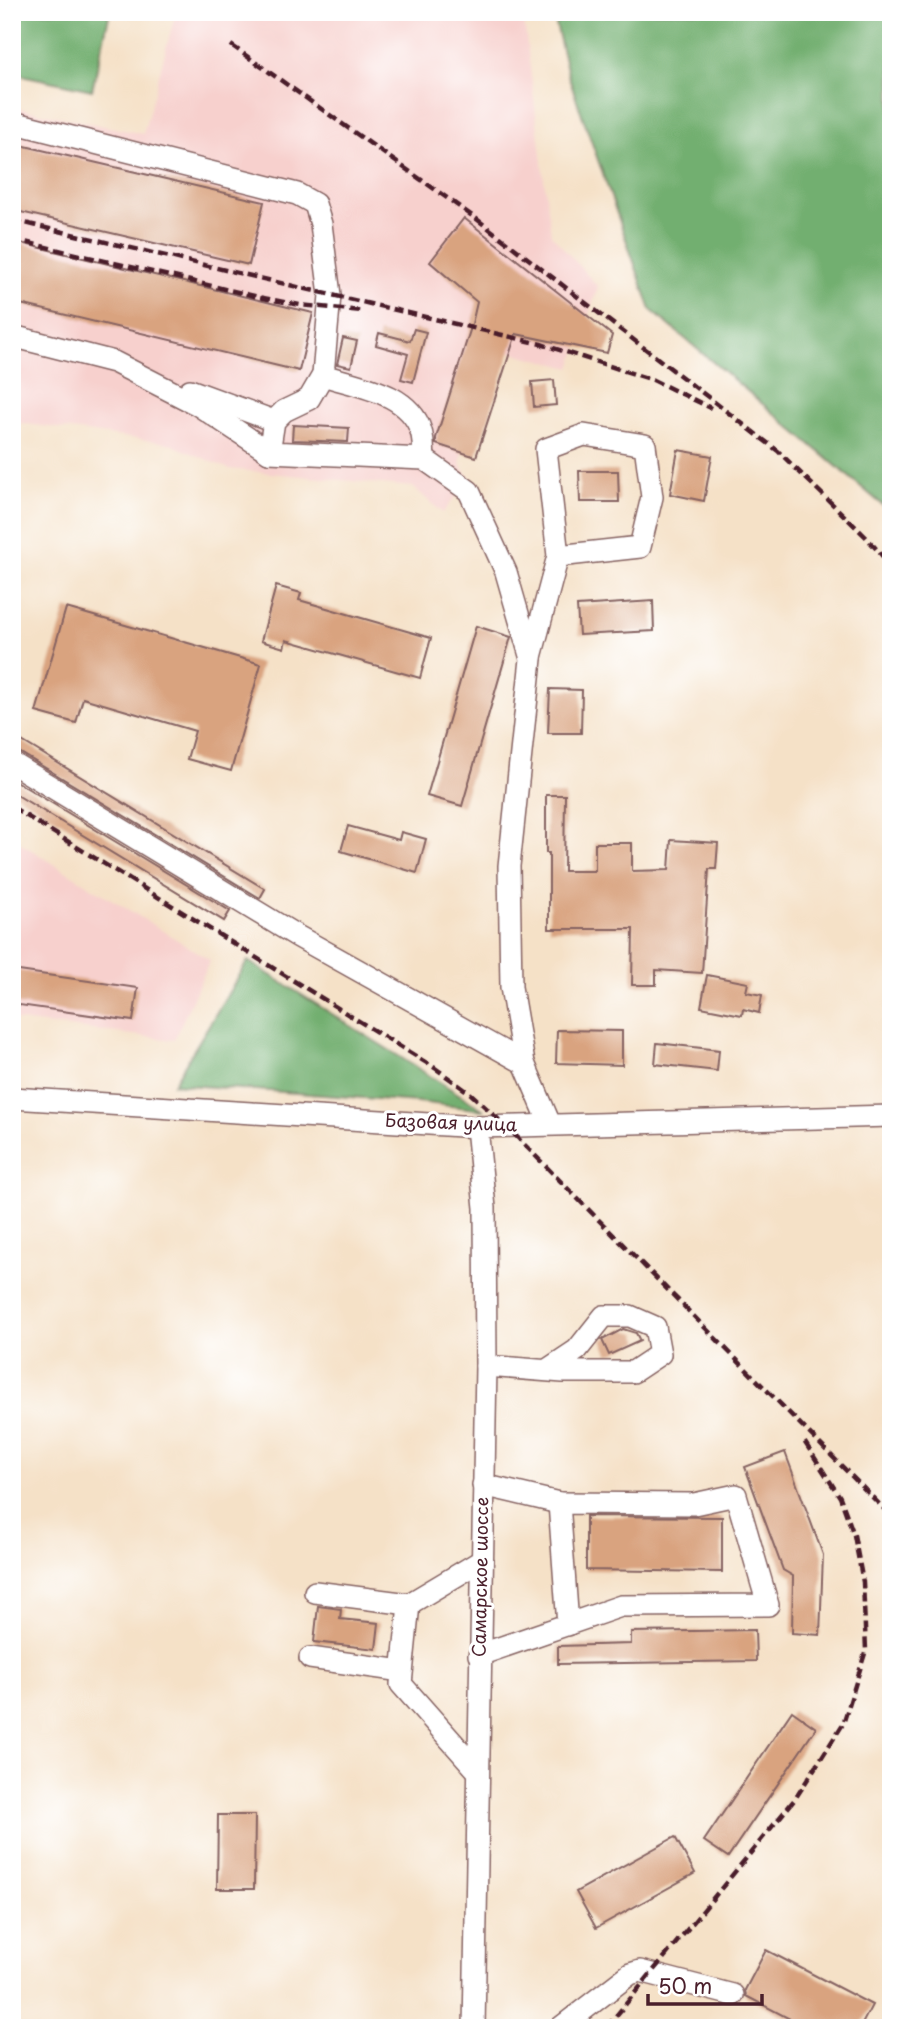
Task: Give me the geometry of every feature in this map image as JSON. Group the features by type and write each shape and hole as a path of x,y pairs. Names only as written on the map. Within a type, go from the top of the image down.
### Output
{"street":[{"path":"12,122 297,194 315,204 321,224 330,295 323,375 309,399 284,411 274,421 269,452"},
{"path":"12,336 114,362 274,421"},
{"path":"114,362 198,405 269,452 424,460 469,491 506,572 531,659"},
{"path":"323,375 394,398 406,407 421,431 424,460"},
{"path":"550,1124 524,1063 511,987 509,866 531,659 558,556 546,449 584,435 645,445 652,497 640,547 558,556"},
{"path":"12,763 298,936 524,1063"},
{"name":"Базовая улица","path":"12,1098 477,1127 891,1116"},
{"name":"Самарское шоссе","path":"474,2028 486,1366 485,1208 477,1127"},
{"path":"486,1366 547,1370 633,1372 660,1354 655,1327 630,1316 604,1316 578,1350 547,1370"},
{"path":"479,1656 621,1606 768,1605 736,1495 694,1504 559,1503 483,1485"},
{"path":"559,1503 568,1625"},
{"path":"316,1592 409,1604 481,1561"},
{"path":"409,1604 401,1684 477,1770"},
{"path":"310,1658 402,1671"},
{"path":"560,2028 630,1974 640,1970 733,1995"}],"shaded area":[{"path":"176,12 523,12 551,234 598,287 571,368 495,348 460,463 470,479 443,513 413,487 229,469 168,443 12,422 12,107 143,134"},
{"path":"12,838 210,960 174,1040 12,1020"}],"green space":[{"path":"12,12 110,12 92,90 12,73"},
{"path":"553,12 891,12 891,512 651,310 569,78"},
{"path":"248,961 484,1110 418,1102 173,1084"}],"building":[{"path":"12,143 264,202 249,265 12,210"},
{"path":"464,218 612,335 607,353 516,334 476,457 436,444 477,302 430,262"},
{"path":"12,241 313,313 299,371 12,302"},
{"path":"414,329 426,332 413,382 401,379 408,354 376,345 379,333 410,341"},
{"path":"343,338 357,341 351,367 337,364"},
{"path":"554,380 556,405 534,407 532,382"},
{"path":"293,425 349,428 348,442 292,440"},
{"path":"678,450 712,456 704,501 670,494"},
{"path":"579,471 618,471 619,502 580,502"},
{"path":"276,586 301,593 299,600 431,638 420,678 286,640 284,648 261,641"},
{"path":"653,601 654,631 579,635 577,606"},
{"path":"66,608 261,664 231,771 187,759 195,731 83,698 76,723 36,712"},
{"path":"476,626 511,637 462,806 427,796"},
{"path":"550,689 582,690 581,733 548,733"},
{"path":"12,735 265,889 260,898 12,750"},
{"path":"12,779 230,911 224,921 12,792"},
{"path":"546,795 565,795 564,871 595,871 595,843 632,843 632,871 669,870 671,840 718,843 716,869 709,869 702,973 656,970 656,985 632,985 633,929 549,929"},
{"path":"348,826 399,840 401,832 426,839 417,873 341,851"},
{"path":"12,970 138,988 133,1021 12,1004"},
{"path":"707,975 748,983 746,992 762,995 759,1013 743,1009 742,1015 701,1007"},
{"path":"557,1030 622,1031 622,1065 556,1063"},
{"path":"657,1043 719,1050 717,1071 655,1064"},
{"path":"623,1329 636,1333 640,1341 609,1355 602,1340"},
{"path":"785,1452 823,1555 820,1635 792,1633 793,1576 783,1570 745,1467"},
{"path":"586,1516 722,1517 722,1572 586,1570"},
{"path":"318,1606 341,1609 340,1619 379,1623 376,1649 314,1642"},
{"path":"755,1630 756,1661 558,1664 558,1646 631,1644 631,1632"},
{"path":"792,1711 816,1728 728,1857 704,1841"},
{"path":"218,1815 255,1815 254,1889 217,1889"},
{"path":"675,1837 695,1873 596,1928 576,1892"},
{"path":"766,1950 872,2005 860,2028 807,2028 746,1996 745,1990"}],"railway":[{"path":"231,45 478,220 778,451 866,537 891,566"},
{"path":"12,220 541,344 653,380 711,408"},
{"path":"12,239 263,298 300,305 363,311"},
{"path":"12,807 435,1068 471,1094 507,1127 891,1516"},
{"path":"606,2028 795,1799 843,1724 866,1650 863,1582 854,1535 840,1497 802,1438"}]}
